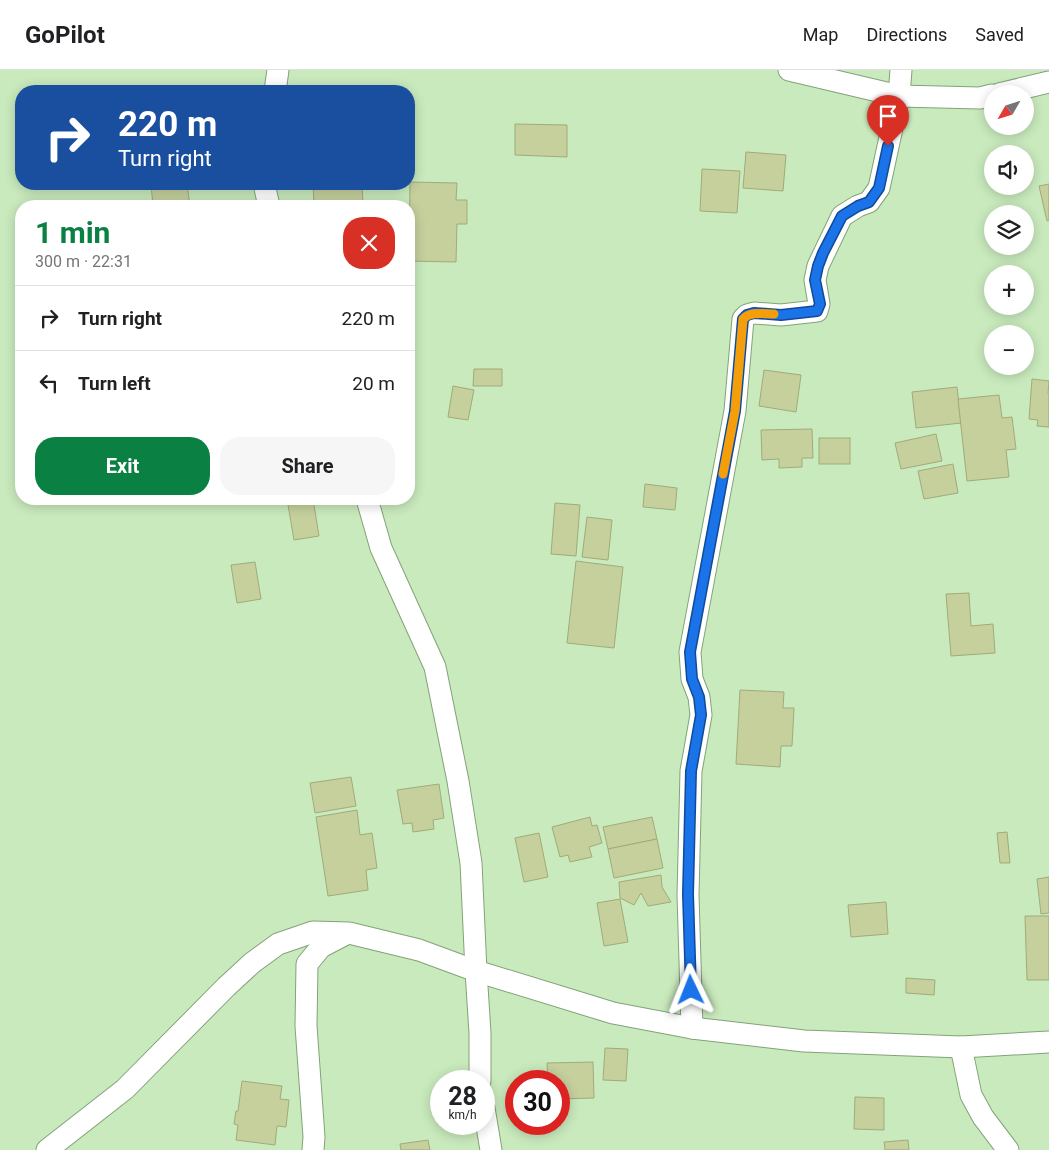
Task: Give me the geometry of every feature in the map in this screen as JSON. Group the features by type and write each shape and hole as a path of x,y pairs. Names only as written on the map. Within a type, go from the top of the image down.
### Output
{"street":[{"path":"275,85 278,70"},
{"path":"789,70 899,96 984,97"},
{"path":"692,1028 688,894 691,771 701,715 699,697 692,679 690,652 735,411 743,319 747,315 754,313 781,315 817,311 820,304 815,280 818,266 842,216 858,206 869,202 879,188 899,96 902,70"},
{"path":"1034,86 1049,82"},
{"path":"369,505 381,548 435,667 458,781 471,863 480,1033 480,1070"},
{"path":"47,1150 125,1089 252,963 278,944 313,932 349,933 419,950 476,972 613,1013 692,1028 804,1041 961,1047 1049,1042"},
{"path":"313,1150 314,1137 306,1026 307,964 321,947 349,933"},
{"path":"961,1047 971,1095 983,1117 1008,1150"},
{"path":"488,1135 491,1150"}],"building":[{"path":"515,124 567,125 567,157 515,155"},
{"path":"746,152 786,155 783,191 743,188"},
{"path":"702,169 740,171 737,213 700,211"},
{"path":"415,182 457,183 456,200 467,200 467,224 457,224 456,262 415,261 415,200 410,200 410,190 415,190"},
{"path":"1049,184 1049,220 1047,221 1039,186"},
{"path":"152,190 188,190 189,200 152,200"},
{"path":"313,190 362,190 363,200 314,200"},
{"path":"474,369 502,369 502,386 473,386"},
{"path":"764,370 801,375 796,412 759,406"},
{"path":"1032,379 1049,381 1049,427 1037,426 1038,420 1029,419"},
{"path":"453,386 474,390 468,420 448,417"},
{"path":"957,387 961,423 916,428 912,392"},
{"path":"999,395 1002,418 1012,417 1016,449 1006,450 1009,477 967,481 958,399"},
{"path":"812,429 813,458 802,458 802,467 779,468 779,459 762,460 761,430"},
{"path":"936,434 942,461 901,469 895,443"},
{"path":"819,438 850,438 850,464 819,464"},
{"path":"953,464 958,493 924,499 918,471"},
{"path":"645,484 677,488 675,510 643,507"},
{"path":"555,503 580,505 576,556 551,554"},
{"path":"288,505 314,505 319,536 294,540"},
{"path":"587,517 612,520 608,560 582,557"},
{"path":"576,561 623,567 614,648 567,643"},
{"path":"255,562 261,599 237,603 231,565"},
{"path":"969,593 971,626 993,624 995,653 951,656 946,594"},
{"path":"740,690 784,692 783,708 794,708 792,746 781,746 780,767 736,764"},
{"path":"351,777 356,806 315,813 310,783"},
{"path":"439,784 444,818 433,820 434,829 413,832 412,823 403,824 397,790"},
{"path":"357,810 360,835 372,833 377,868 366,870 368,890 328,896 316,817"},
{"path":"590,817 592,826 597,825 602,843 589,847 592,857 570,862 568,855 560,857 552,827"},
{"path":"652,817 657,839 608,849 603,827"},
{"path":"1007,832 1010,863 1000,863 997,833"},
{"path":"539,833 548,877 524,882 515,838"},
{"path":"657,839 663,868 614,878 608,849"},
{"path":"661,875 662,887 671,902 648,906 641,893 634,905 620,898 619,882"},
{"path":"1049,877 1049,913 1041,914 1037,879"},
{"path":"620,899 628,942 604,946 597,903"},
{"path":"886,902 888,934 851,937 848,905"},
{"path":"1025,916 1049,916 1049,980 1027,980"},
{"path":"906,978 935,980 934,995 906,993"},
{"path":"605,1048 628,1049 626,1081 603,1080"},
{"path":"593,1062 594,1098 570,1099 570,1070 547,1070 547,1063"},
{"path":"242,1081 282,1086 280,1099 289,1100 286,1127 277,1126 275,1145 236,1140 238,1125 234,1124 236,1111 238,1111"},
{"path":"855,1097 884,1098 884,1130 854,1129"},
{"path":"428,1140 430,1150 401,1150 400,1144"},
{"path":"908,1140 909,1150 885,1150 884,1142"}],"slow traffic":[{"path":"723,474 735,411 743,319 747,315 754,313 774,314"}],"route":[{"path":"691,990 688,894 691,771 701,715 699,697 692,679 690,652 735,411 743,319 747,315 754,313 781,315 817,311 820,304 815,280 823,253 842,216 858,206 869,202 879,188 888,146"}]}
